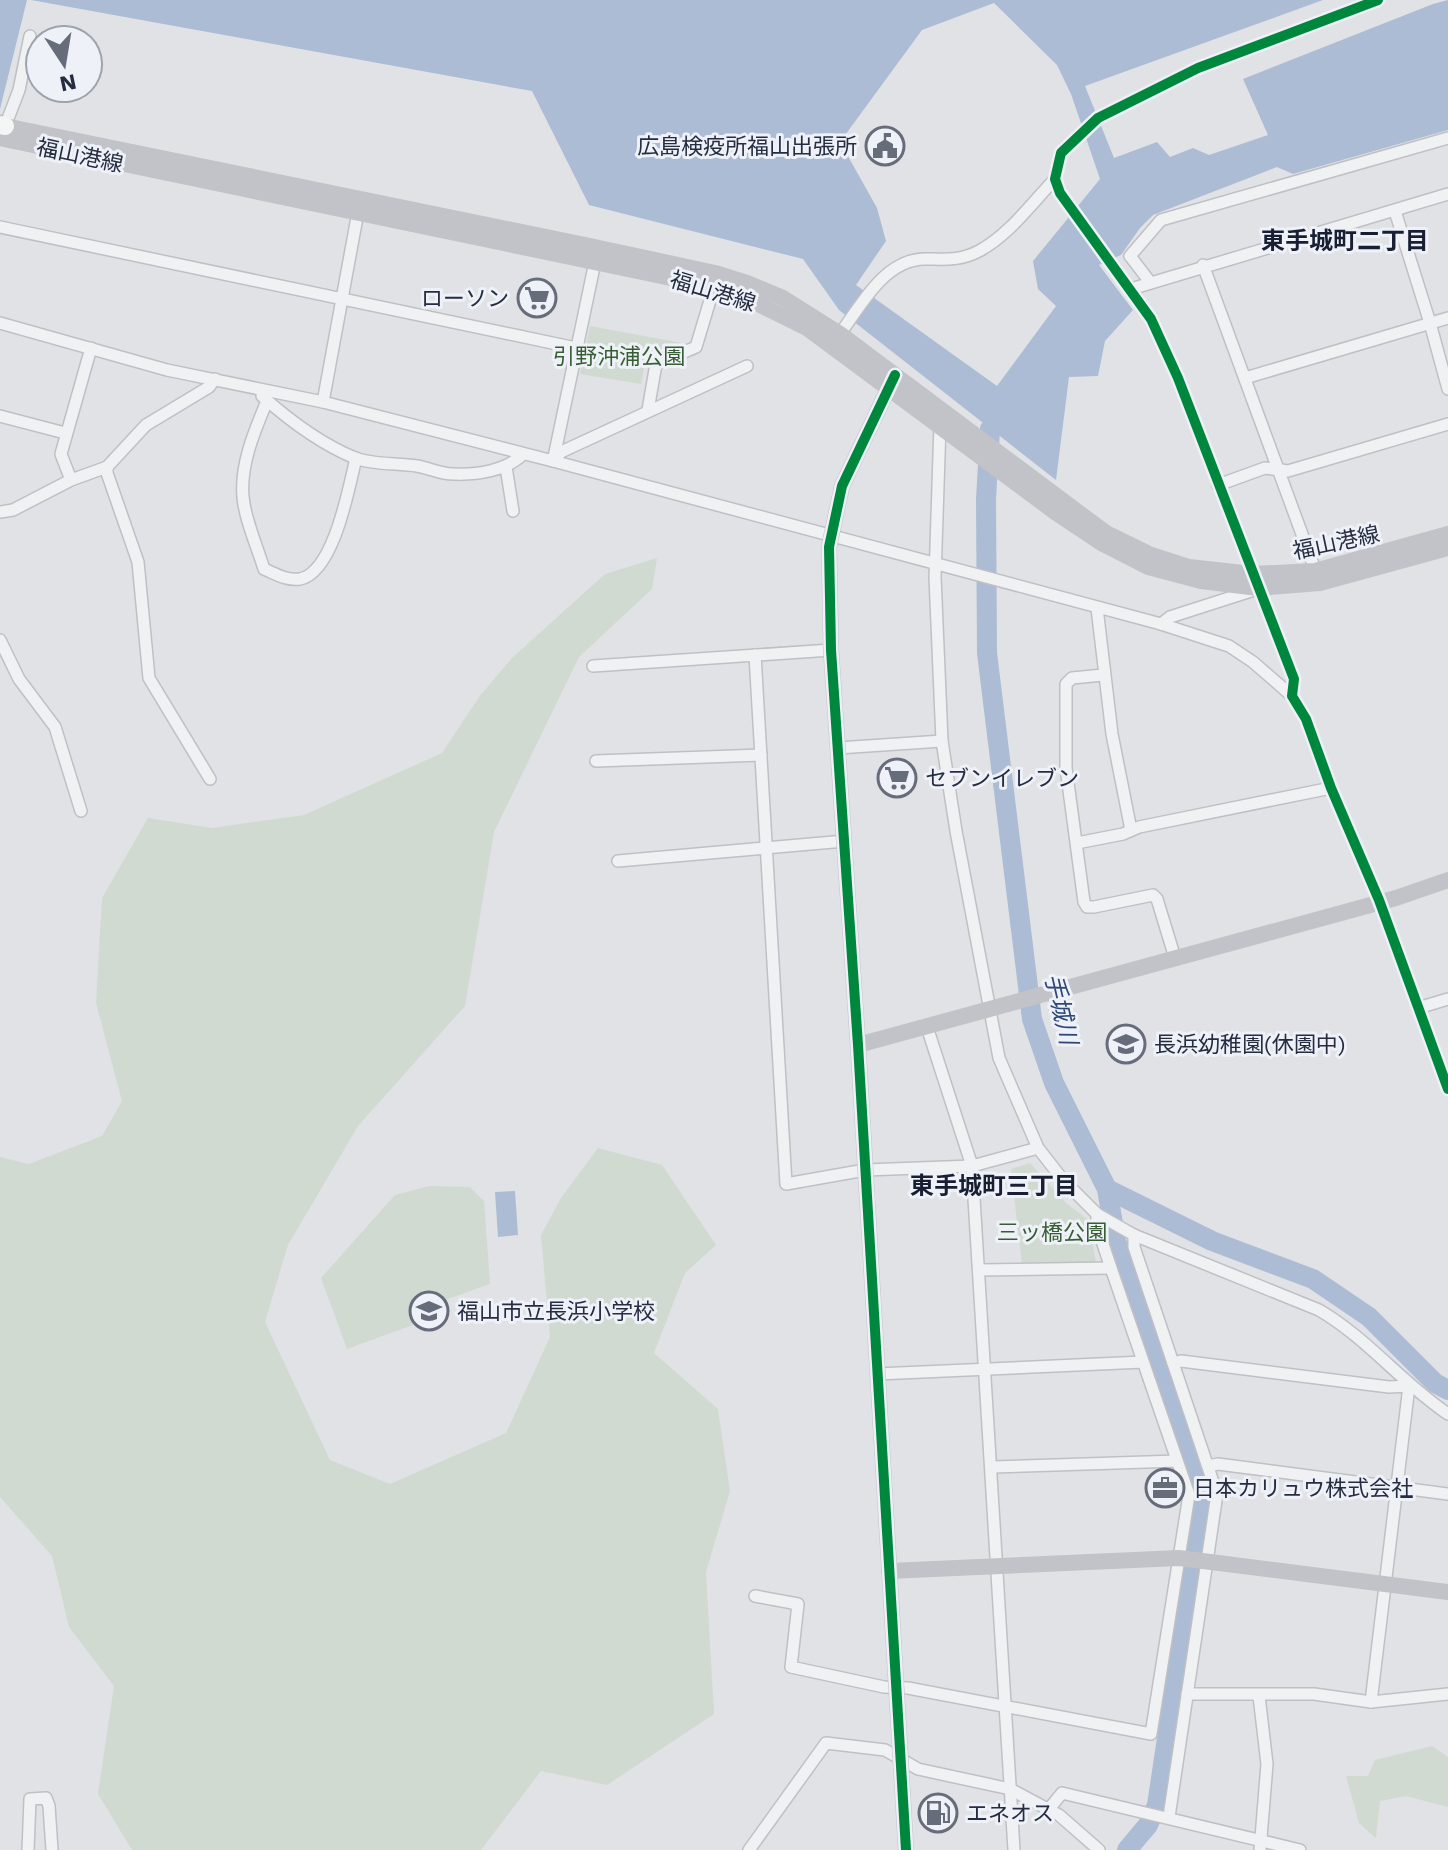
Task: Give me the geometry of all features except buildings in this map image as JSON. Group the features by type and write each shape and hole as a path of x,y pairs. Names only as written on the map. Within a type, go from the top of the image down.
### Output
{"street":[{"path":"844,330 874,288 899,266 926,259 956,260 977,252 997,239 1055,179 1061,153 1098,118 1198,68 1378,0"},
{"path":"1,131 19,90 24,65"},
{"name":"福山港線","path":"1,131 358,212 714,287 744,297 807,328 892,382 1056,504 1103,544 1148,567 1201,581 1255,581 1318,577 1448,548"},
{"name":"福山港線","path":"1,131 715,273 783,298 844,330 892,382"},
{"path":"1150,282 1130,256 1161,220 1448,138"},
{"path":"1055,179 1060,193 1151,319 1178,378 1294,679 1292,696"},
{"path":"1131,289 1448,194"},
{"path":"1395,211 1448,389"},
{"path":"323,402 358,212"},
{"path":"0,227 576,348"},
{"path":"553,461 595,262"},
{"path":"1203,265 1318,577"},
{"path":"648,410 656,364 696,347 714,287"},
{"path":"1245,378 1448,318"},
{"path":"0,323 167,370 323,402 553,461 1161,624 1229,646 1292,696 1306,719 1331,788 1379,900 1448,1089"},
{"path":"71,480 61,454 91,348"},
{"path":"553,461 561,452 747,366"},
{"path":"0,512 13,510 71,480 107,467 146,425 209,387 215,379"},
{"path":"892,382 842,486 830,537 831,650 906,1850"},
{"path":"256,387 267,401 307,432 356,458 453,474 506,467 523,454"},
{"path":"267,401 252,438 243,489 243,499 264,569 284,578 302,579 320,566 333,540 356,458"},
{"path":"0,416 65,433"},
{"path":"944,423 937,662 942,741 999,1058 1038,1148 1063,1180 1098,1215 1130,1233 1319,1310 1346,1326 1409,1386 1448,1414"},
{"path":"1218,485 1265,468 1288,471 1448,424"},
{"path":"107,467 138,562 149,678 210,779"},
{"path":"506,467 513,511"},
{"name":"福山港線","path":"1318,577 1448,534"},
{"path":"1161,624 1170,617 1255,581"},
{"path":"1097,608 1103,675 1131,830"},
{"path":"0,640 19,679 55,727 81,811"},
{"path":"593,666 831,650"},
{"path":"755,655 786,1184 865,1170 972,1166 1038,1148"},
{"path":"1103,675 1072,678 1066,684 1066,768 1084,902 1087,907 1153,895 1157,899 1175,958"},
{"path":"838,748 942,741"},
{"path":"596,761 761,755"},
{"path":"1077,843 1331,788"},
{"path":"618,861 845,841"},
{"path":"858,1045 1379,900 1396,898 1448,880"},
{"path":"1418,1008 1448,999"},
{"path":"927,1027 972,1166 1014,1850"},
{"path":"755,1596 798,1604 791,1667 1151,1734 1182,1559 1189,1495 1097,1226 1098,1215"},
{"path":"1130,1233 1217,1494 1166,1816"},
{"path":"979,1270 1111,1268"},
{"path":"1173,1363 1181,1361 1389,1387 1409,1386"},
{"path":"877,1374 1143,1362"},
{"path":"1371,1702 1409,1386"},
{"path":"992,1467 1177,1461"},
{"path":"1208,1466 1218,1464 1448,1494"},
{"path":"889,1571 1182,1559 1448,1592"},
{"path":"1187,1694 1314,1694 1371,1702 1448,1694"},
{"path":"1259,1696 1267,1764 1261,1846"},
{"path":"749,1850 826,1743 885,1750 918,1769 1010,1789 1049,1809 1081,1832 1099,1850"},
{"path":"1049,1809 1062,1793 1166,1816 1261,1846 1300,1850"},
{"path":"28,1850 30,1799 46,1798 52,1850"}],"green space":[{"name":"引野沖浦公園","path":"590,326 682,343 646,356 641,384 580,374"},
{"path":"657,558 652,589 579,657 494,832 465,1006 358,1126 288,1245 265,1322 330,1460 390,1484 506,1433 550,1337 541,1235 561,1198 598,1148 662,1165 716,1245 685,1273 654,1353 718,1409 730,1491 706,1572 714,1714 607,1785 541,1771 481,1850 132,1850 98,1794 114,1686 69,1627 52,1556 0,1497 0,1157 29,1164 102,1136 122,1101 96,1003 102,898 148,818 212,828 304,815 442,753 479,697 512,658 605,574"},
{"name":"三ッ橋公園","path":"1030,1163 1066,1203 1088,1220 1096,1262 1022,1266 1011,1169"},
{"path":"429,1186 470,1187 484,1201 490,1284 442,1301 446,1313 347,1349 321,1278 395,1195"},
{"path":"1432,1746 1448,1757 1448,1807 1406,1796 1380,1801 1376,1838 1359,1823 1346,1776 1368,1776 1375,1760"}],"water":[{"path":"0,0 27,0 0,109"},
{"path":"31,0 1323,0 1085,86 1114,158 1157,142 1170,157 1193,148 1209,155 1268,135 1243,79 1448,0 1448,130 1293,174 1277,167 1153,215 1121,255 1099,265 1133,310 1105,341 1098,376 1069,377 1056,480 839,310 803,259 589,205 532,91","holes":["994,3 1057,65 1071,94 1100,179 1033,261 1038,289 1056,306 997,386 856,285 886,241 877,208 840,142 922,30"]},
{"path":"515,1191 518,1235 498,1237 495,1192"}],"waterway":[{"name":"手城川","path":"990,429 986,499 987,653 1032,1019 1054,1083 1107,1189 1116,1241 1204,1492 1157,1805 1148,1825 1127,1850"},
{"name":"手城川","path":"1107,1189 1212,1241 1313,1279 1369,1317 1435,1383 1448,1390"}],"cycle path":[{"path":"1378,0 1198,68 1098,118 1061,153 1055,179 1060,193 1151,319 1178,378 1294,679 1292,696 1306,719 1331,788 1379,900 1448,1089"},
{"path":"895,375 842,486 829,547 831,650 906,1850"}],"place":[{"name":"広島検疫所福山出張所","path":"885,146"},
{"name":"ローソン","path":"537,298"},
{"name":"セブンイレブン","path":"897,778"},
{"name":"長浜幼稚園(休園中)","path":"1126,1044"},
{"name":"福山市立長浜小学校","path":"429,1311"},
{"name":"日本カリュウ株式会社","path":"1165,1488"},
{"name":"エネオス","path":"938,1813"}],"district":[{"name":"東手城町二丁目","path":"1345,241"},
{"name":"東手城町三丁目","path":"994,1186"}]}
